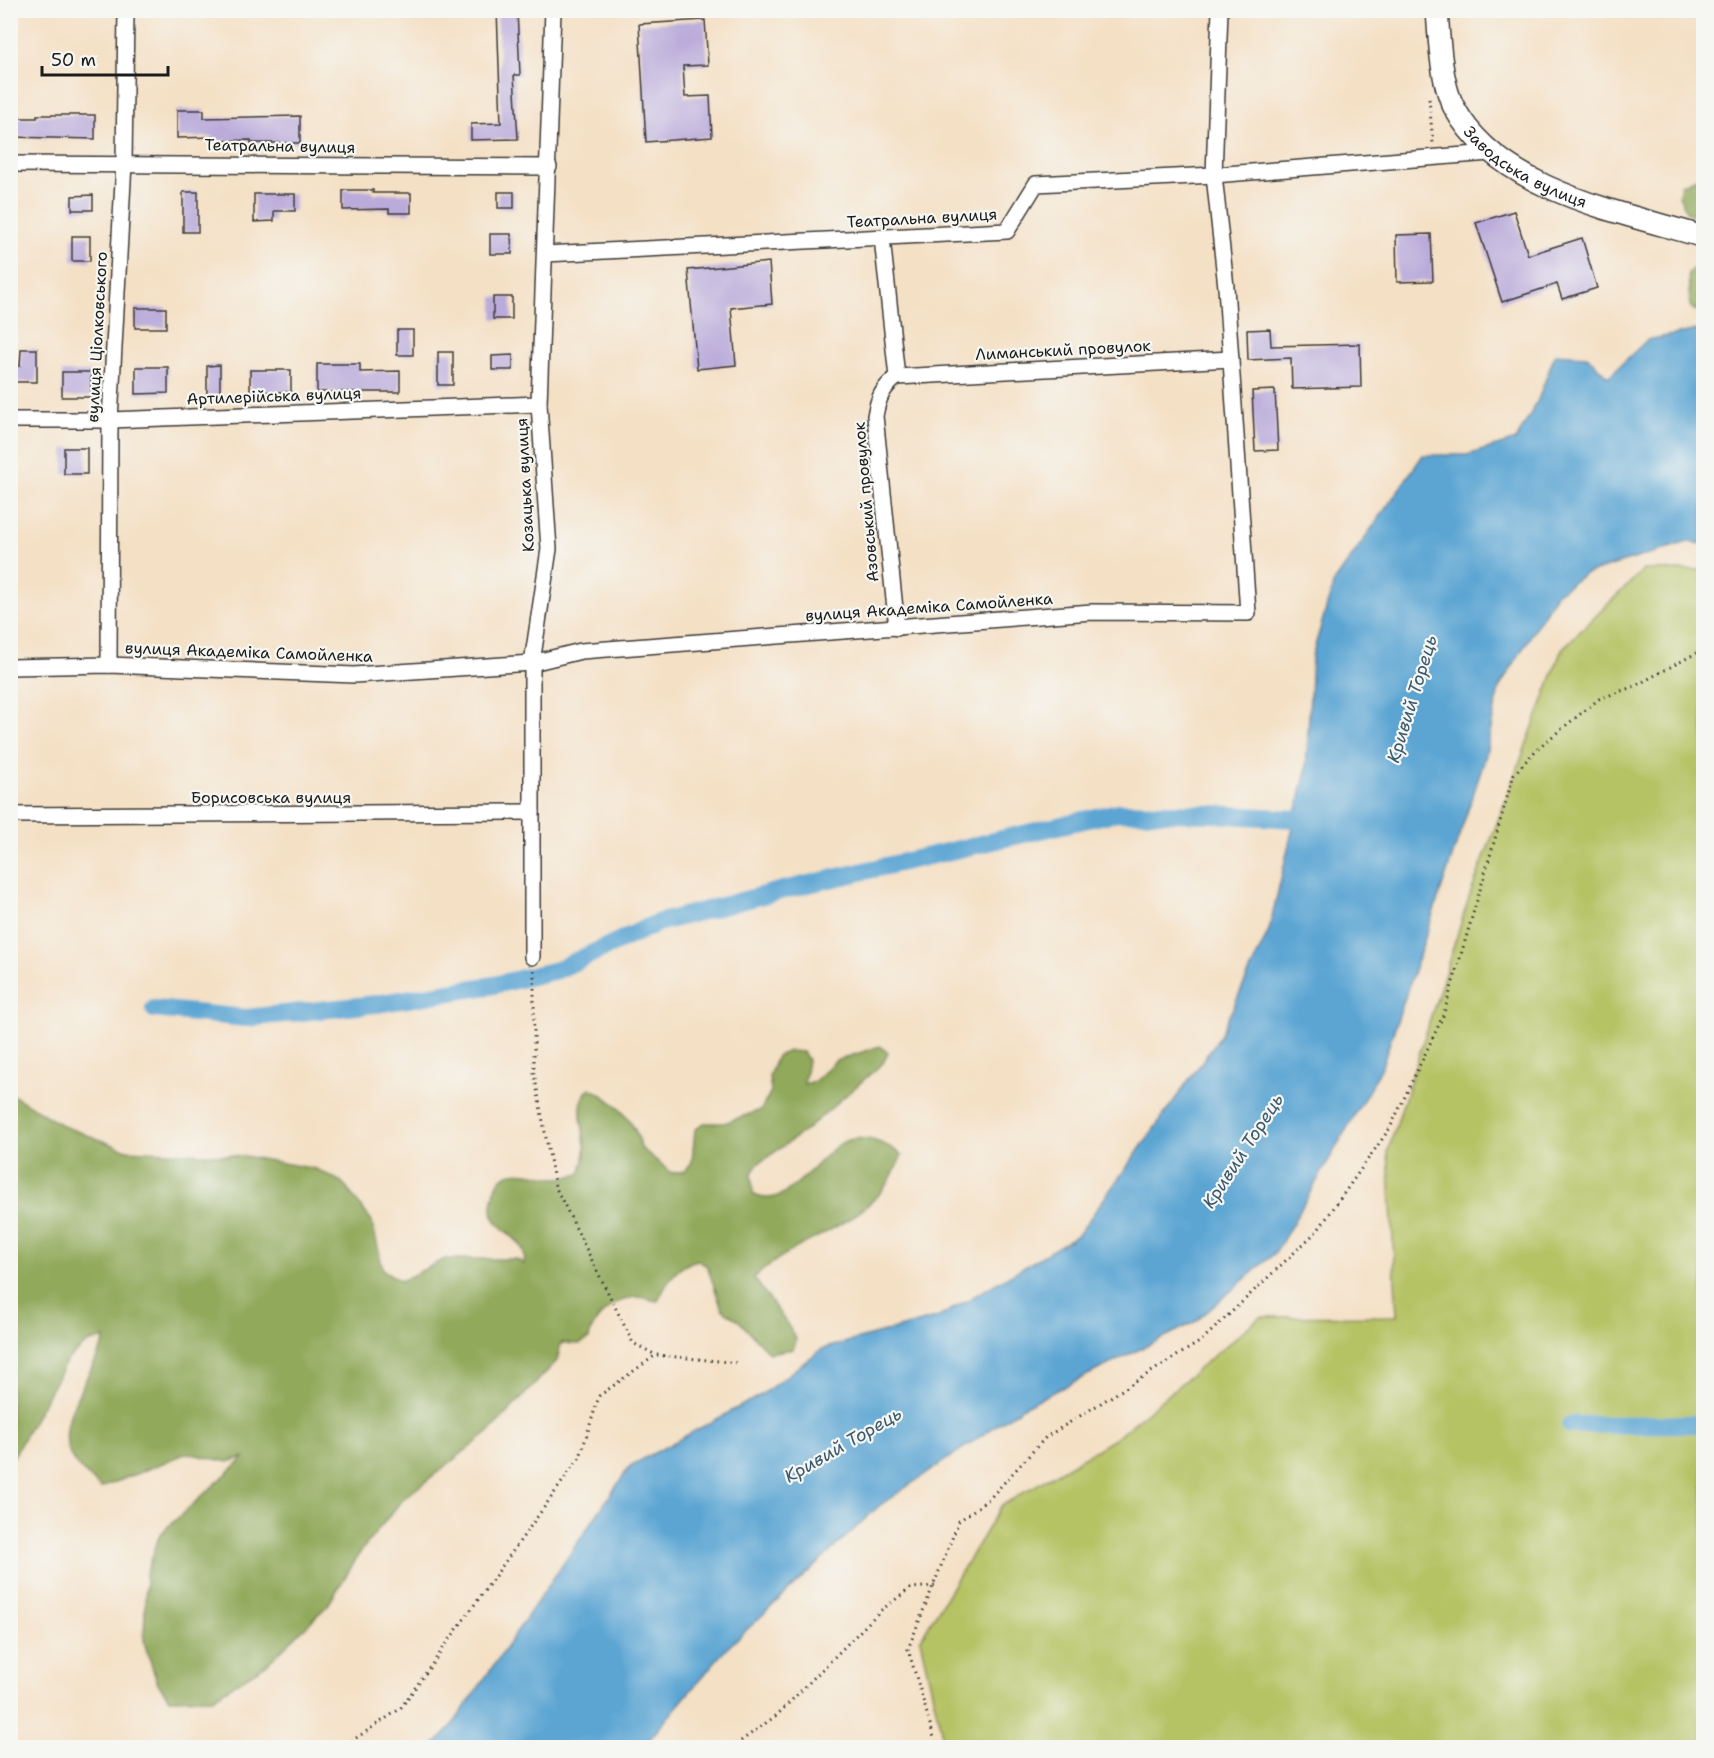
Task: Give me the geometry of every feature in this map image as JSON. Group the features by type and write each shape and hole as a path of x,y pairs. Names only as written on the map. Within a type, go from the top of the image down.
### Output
{"street":[{"name":"вулиця Ціолковського","path":"109,666 110,420 124,163 126,10"},
{"name":"Козацька вулиця","path":"533,962 532,663 549,549 538,404 549,167 553,10"},
{"name":"вулиця Академіка Самойленка","path":"10,667 109,666 354,675 532,663 581,651 1092,612 1248,613 1231,359 1214,174 1220,10"},
{"name":"Заводська вулиця","path":"1437,10 1442,61 1454,108 1490,153 1555,191 1704,237"},
{"name":"Театральна вулиця","path":"545,254 1007,231 1036,184 1214,174 1490,153"},
{"name":"Театральна вулиця","path":"10,164 549,167"},
{"path":"882,238 897,377"},
{"name":"Лиманський провулок","path":"897,377 1231,359"},
{"name":"Азовський провулок","path":"897,377 888,384 878,399 875,416 897,628"},
{"name":"Артилерійська вулиця","path":"10,420 110,420 538,404"},
{"name":"Борисовська вулиця","path":"10,815 532,812"}],"path":[{"path":"937,1748 908,1649 959,1521 990,1498 1046,1437 1201,1341 1318,1230 1390,1128 1443,1016 1514,774 1539,747 1599,699 1635,686 1704,649"},
{"path":"533,962 536,987 534,1073 555,1186 633,1343 656,1355 739,1363"},
{"path":"341,1748 400,1709 580,1457 599,1396 656,1355"},
{"path":"731,1748 777,1715 880,1611 911,1588 935,1586"}],"green space":[{"path":"1704,175 1703,220 1687,213 1679,195 1681,185"},
{"path":"1703,260 1703,311 1694,310 1690,306 1688,273"},
{"path":"1643,570 1703,570 1703,1744 1646,1748 945,1747 920,1640 1001,1506 1116,1438 1260,1317 1397,1316 1388,1151 1469,898 1562,649"},
{"path":"880,1046 888,1053 883,1063 806,1130 758,1164 752,1173 753,1194 766,1198 779,1196 791,1188 838,1145 849,1140 863,1139 877,1142 902,1155 887,1184 874,1200 841,1224 769,1265 754,1278 794,1335 796,1340 793,1349 769,1353 738,1320 722,1309 707,1266 697,1260 683,1266 665,1287 658,1301 637,1297 619,1302 594,1324 589,1339 580,1344 561,1343 557,1361 487,1434 403,1499 361,1551 328,1605 266,1665 212,1698 169,1699 157,1682 144,1642 146,1575 160,1534 245,1457 228,1462 187,1453 101,1488 81,1470 72,1458 67,1444 67,1429 77,1397 105,1338 87,1343 67,1360 11,1461 11,1094 63,1126 127,1150 244,1156 316,1169 342,1182 372,1221 383,1270 401,1281 445,1259 516,1259 524,1264 524,1253 520,1245 500,1227 492,1211 496,1188 502,1178 514,1173 521,1172 557,1178 580,1174 585,1151 581,1109 585,1094 590,1088 607,1098 623,1112 635,1129 641,1148 672,1173 685,1171 692,1162 695,1130 704,1123 724,1123 761,1110 771,1091 769,1076 777,1056 789,1051 803,1052 808,1060 804,1084 815,1081 835,1061"}],"water":[{"name":"Кривий Торець","path":"1703,329 1703,544 1688,542 1585,574 1556,594 1499,688 1485,759 1381,1069 1276,1252 1195,1322 1025,1406 879,1506 724,1651 643,1747 432,1747 450,1729 630,1466 761,1395 822,1349 939,1317 1078,1235 1219,1038 1269,930 1306,771 1312,656 1334,582 1423,455 1467,455 1516,440 1538,400 1555,354 1587,356 1608,377 1647,340"}],"building":[{"path":"497,10 517,10 520,75 514,75 518,139 471,140 471,124 501,123"},
{"path":"705,20 708,65 683,66 685,97 710,96 712,137 646,142 639,24"},
{"path":"177,110 204,110 204,118 300,116 300,143 251,143 251,140 213,141 213,137 177,138"},
{"path":"37,115 95,115 95,139 10,137 10,118 37,118"},
{"path":"343,190 411,193 411,213 389,213 389,209 343,210"},
{"path":"183,192 198,192 198,232 183,232"},
{"path":"498,192 514,192 514,208 498,208"},
{"path":"254,194 295,194 295,211 274,211 274,221 254,222"},
{"path":"93,195 93,210 72,210 72,196"},
{"path":"1514,211 1528,255 1582,238 1597,288 1562,299 1557,284 1502,302 1476,223"},
{"path":"490,234 511,234 512,254 490,254"},
{"path":"1431,234 1433,281 1397,282 1396,235"},
{"path":"72,236 90,236 90,261 72,261"},
{"path":"769,262 772,304 731,308 736,365 697,369 688,270"},
{"path":"493,297 512,297 512,319 493,319"},
{"path":"135,308 166,308 166,328 135,328"},
{"path":"1270,329 1271,346 1360,344 1361,387 1292,389 1291,358 1248,360 1247,330"},
{"path":"397,330 413,330 413,355 397,355"},
{"path":"21,349 37,349 37,382 10,382 10,366 20,366"},
{"path":"438,352 453,352 453,385 438,385"},
{"path":"513,355 513,370 492,370 492,356"},
{"path":"317,364 360,364 360,372 400,371 400,392 317,392"},
{"path":"220,365 220,396 207,396 207,366"},
{"path":"136,367 168,367 168,393 136,394"},
{"path":"250,370 291,370 291,392 250,392"},
{"path":"62,372 91,372 91,397 62,397"},
{"path":"1275,390 1278,450 1255,451 1252,391"},
{"path":"64,448 87,448 87,474 64,474"}],"waterway":[{"path":"154,1009 246,1018 376,1004 494,985 557,970 657,923 783,890 1118,812 1295,819"},
{"path":"1570,1425 1704,1424"}]}
